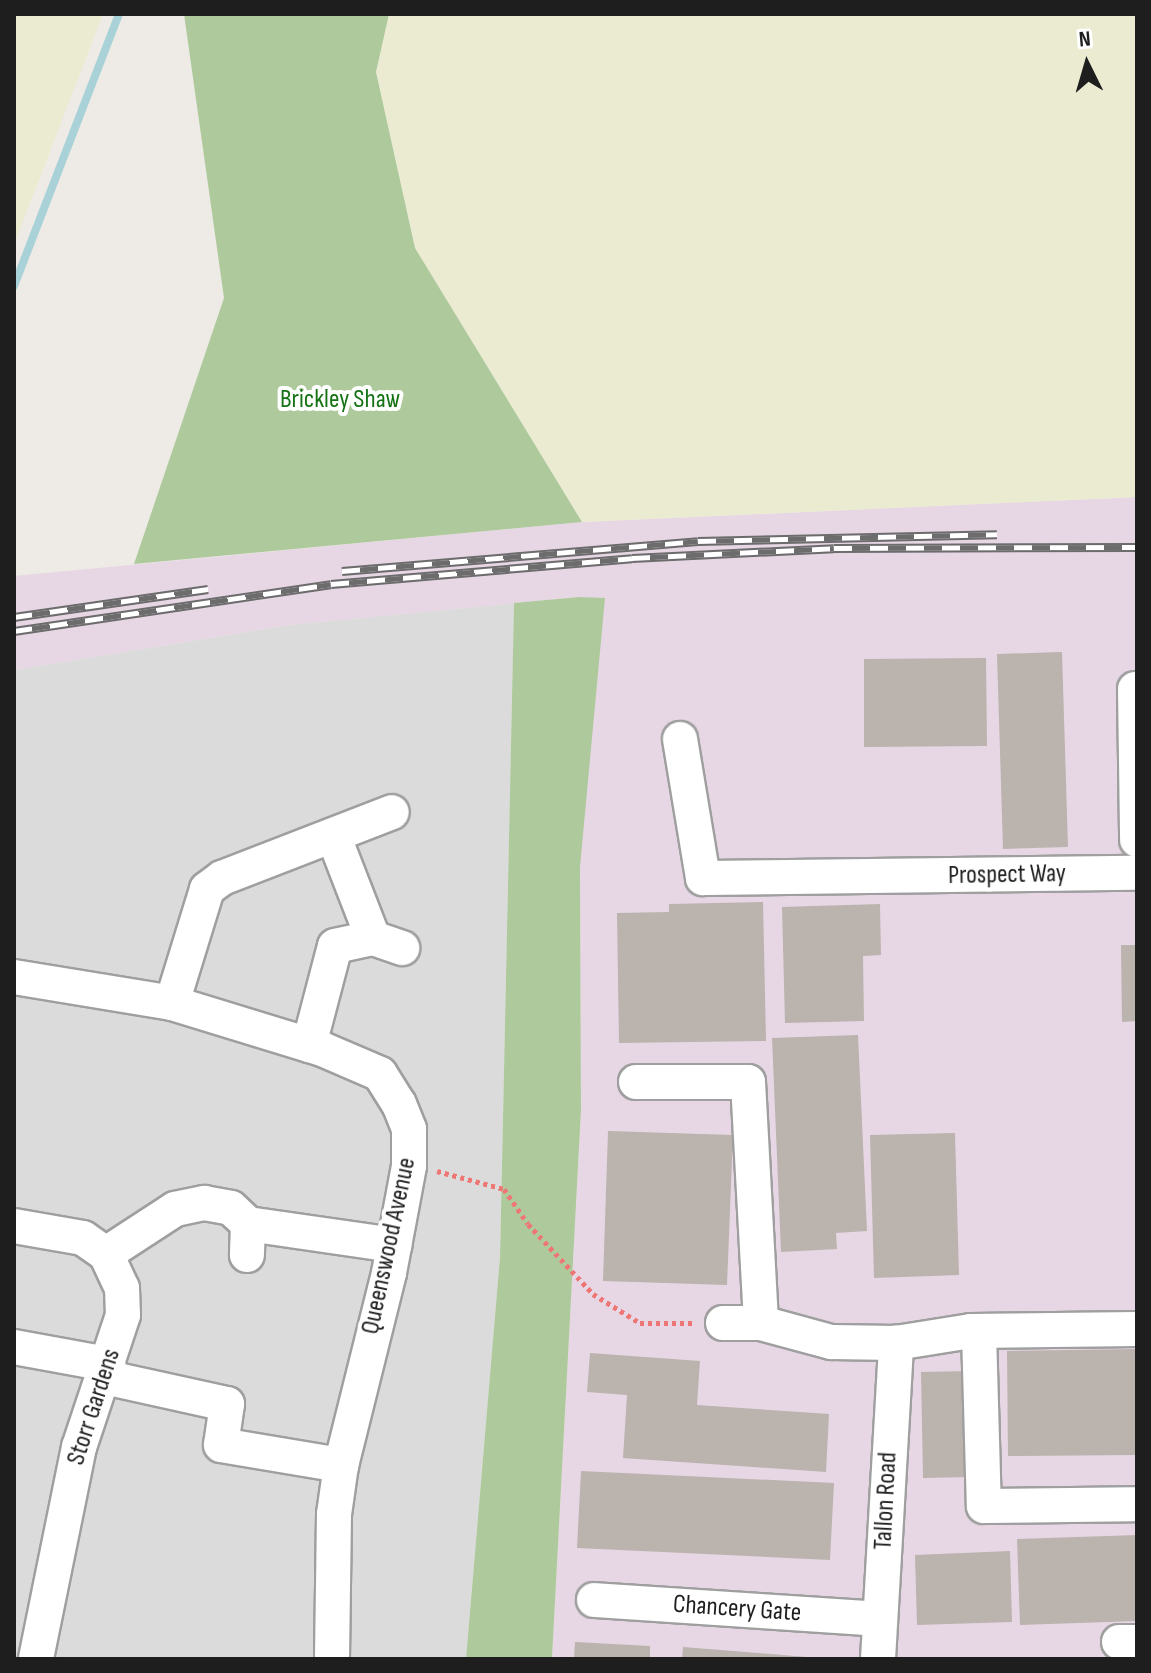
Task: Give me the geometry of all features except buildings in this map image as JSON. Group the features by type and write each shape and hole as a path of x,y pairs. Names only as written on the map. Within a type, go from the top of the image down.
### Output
{"street":[{"path":"1135,689 1137,840"},
{"name":"Prospect Way","path":"680,739 703,878 1137,873"},
{"path":"172,1003 207,889 222,878 392,812"},
{"path":"309,1045 335,946 387,943 333,835"},
{"name":"Queenswood Avenue","path":"14,977 172,1003 309,1045 380,1074 409,1129 409,1166 394,1245 341,1465 334,1514 332,1659"},
{"path":"636,1082 748,1082 761,1323"},
{"path":"14,1226 83,1238 106,1254 162,1216 192,1203 231,1208 247,1240 394,1245"},
{"name":"Storr Gardens","path":"36,1659 79,1447 123,1315 122,1288 106,1254"},
{"path":"723,1323 761,1323 831,1342 896,1343 979,1332 1137,1329"},
{"path":"979,1332 984,1506 1137,1504"},
{"name":"Tallon Road","path":"878,1659 896,1343"},
{"path":"14,1347 227,1404 221,1445 341,1465"},
{"name":"Chancery Gate","path":"594,1600 879,1619"}],"path":[{"path":"409,1166 468,1176 504,1189 528,1224 593,1294 640,1323 723,1323"}],"shaded area":[{"path":"1137,497 1137,1659 552,1659 581,1110 579,597 289,625 14,670 14,576 582,522"},
{"path":"514,603 500,1257 466,1659 14,1659 14,670 289,625"}],"green space":[{"path":"14,14 103,14 14,245"},
{"name":"Brickley Shaw","path":"184,14 389,14 376,72 415,248 582,522 134,564 224,298"},
{"path":"389,14 1137,14 1137,497 582,522 415,248 376,72"},
{"path":"579,597 605,598 580,867 581,1110 552,1659 466,1659 500,1257 514,603"}],"waterway":[{"path":"14,286 119,14"}],"railway":[{"path":"342,571 698,541 997,534"},
{"path":"14,631 331,584 632,558 834,548 1137,547"},
{"path":"14,617 208,589"}]}
